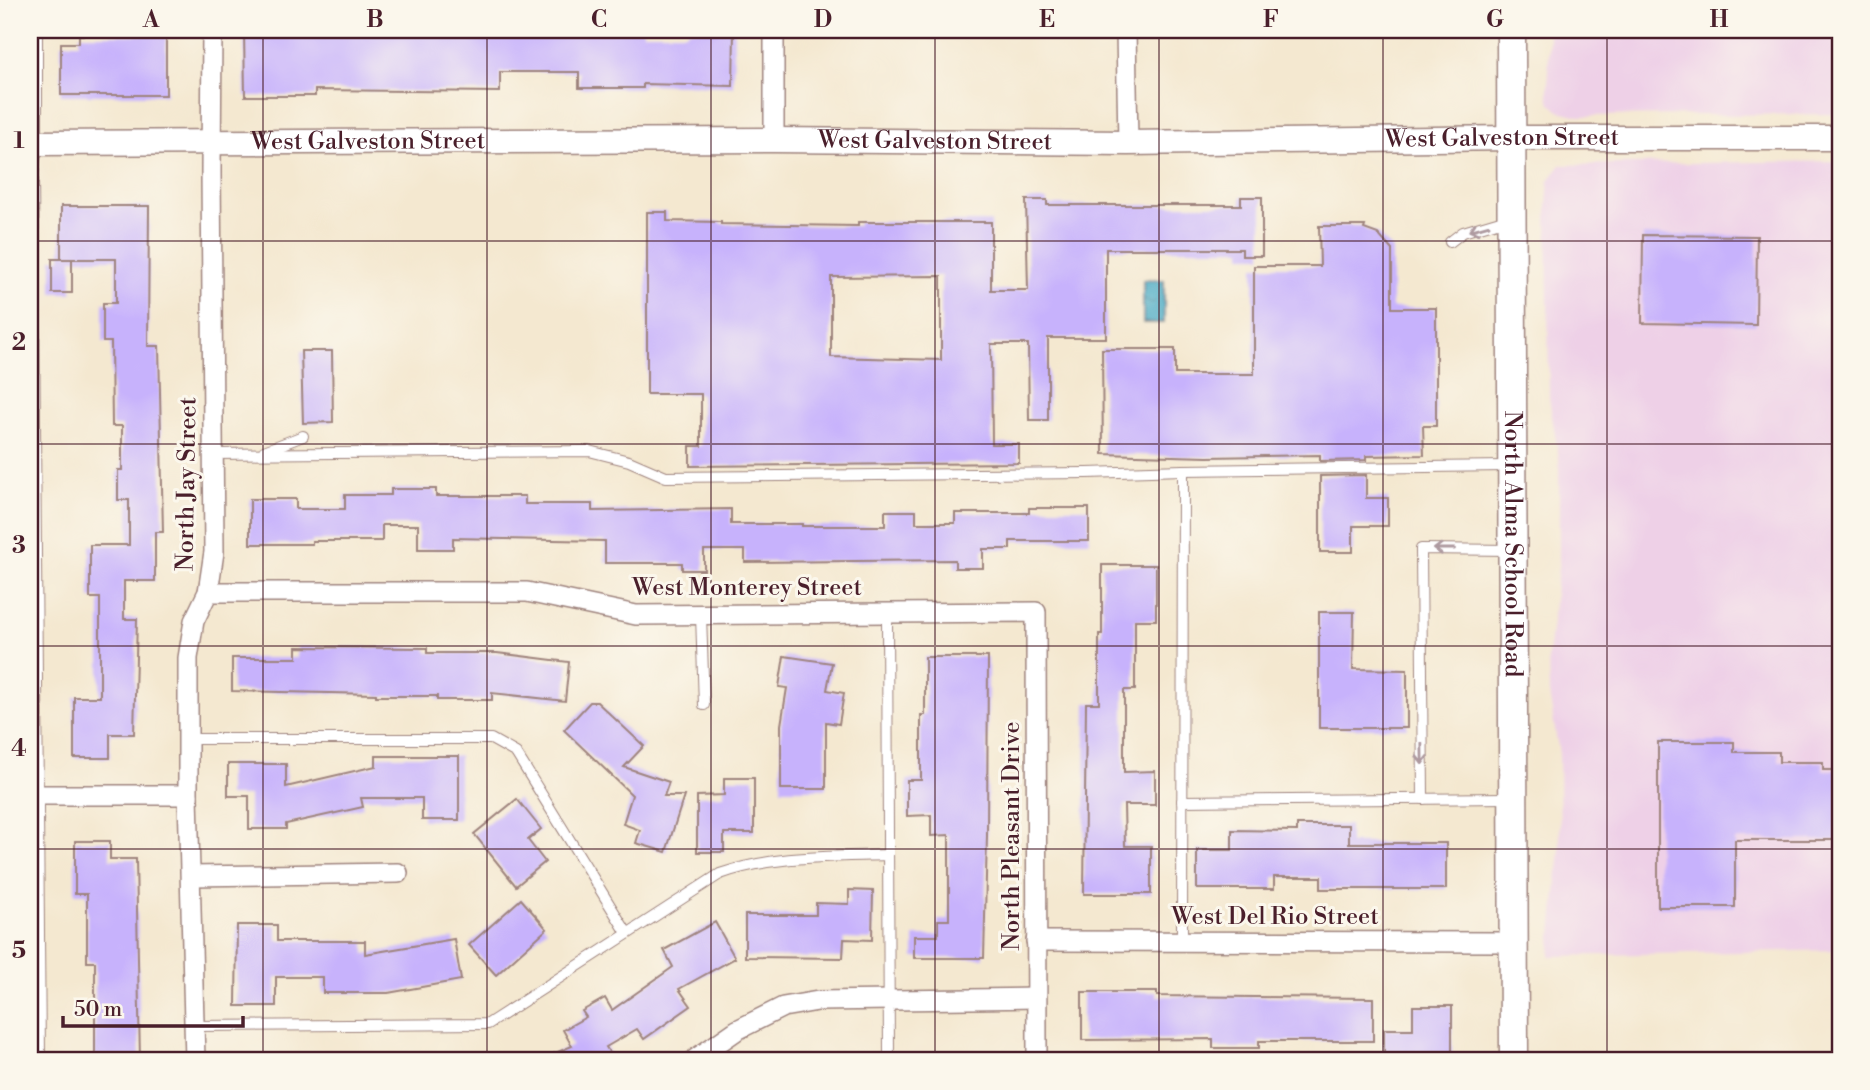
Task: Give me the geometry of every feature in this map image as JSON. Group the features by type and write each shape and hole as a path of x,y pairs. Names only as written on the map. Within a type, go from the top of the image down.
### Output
{"main road":[{"name":"North Alma School Road","path":"1511,30 1514,1060"}],"street":[{"name":"North Jay Street","path":"195,1060 188,795 188,658 194,621 208,592 214,552 212,30"},
{"path":"775,30 775,140"},
{"path":"1126,30 1128,143"},
{"name":"West Galveston Street","path":"34,143 775,140 1128,143 1511,138 1840,138"},
{"name":"West Monterey Street","path":"208,592 527,592 636,615 1036,612"},
{"name":"North Pleasant Drive","path":"1036,612 1037,1060"},
{"path":"34,795 188,795"},
{"path":"191,876 398,873"},
{"name":"West Del Rio Street","path":"1036,941 1514,942"},
{"path":"694,1060 737,1030 783,1007 818,1001 1036,998"}],"lane":[{"path":"37,30 32,318 34,795 40,1060"},
{"path":"1450,242 1463,232 1511,218"},
{"path":"259,453 303,436"},
{"path":"214,454 589,451 629,461 666,477 1512,466"},
{"path":"1182,941 1183,470"},
{"path":"1423,799 1421,549 1513,550"},
{"path":"887,613 889,1060"},
{"path":"701,615 704,705"},
{"path":"188,740 491,740 516,753 627,933"},
{"path":"1182,801 1514,798"},
{"path":"194,1026 488,1024 720,874 749,864 815,857 888,855"}],"shaded area":[{"path":"1549,30 1840,30 1840,114 1579,116 1559,111 1550,103 1548,94"},
{"path":"1840,161 1840,950 1550,956 1560,849 1559,754 1549,693 1548,657 1559,559 1559,458 1549,398 1549,180 1561,165"}],"water":[{"path":"1143,280 1164,280 1164,323 1143,323"}],"building":[{"path":"244,30 643,30 643,33 687,33 687,30 734,30 733,86 643,84 643,88 579,88 579,72 500,72 500,92 315,90 315,96 245,96"},
{"path":"79,35 166,35 166,95 61,95 61,43 79,43"},
{"path":"1241,197 1262,197 1262,256 1242,256 1242,249 1106,249 1106,338 1048,338 1048,420 1029,420 1028,344 991,344 992,444 1019,444 1019,463 690,466 690,446 701,446 701,394 647,394 647,212 667,212 667,221 721,224 858,226 858,222 991,222 991,290 1028,290 1026,200 1047,200 1047,205 1241,205","holes":["941,276 941,360 831,357 831,277"]},
{"path":"61,206 149,206 148,346 159,346 163,532 155,532 155,581 124,581 124,619 137,619 134,734 110,734 110,758 74,758 74,697 100,697 100,598 90,598 90,545 129,545 129,500 118,500 118,470 122,470 122,426 112,426 111,342 103,342 103,303 116,303 116,259 61,259"},
{"path":"1319,226 1365,226 1364,229 1378,234 1392,250 1392,308 1436,308 1436,426 1423,426 1424,455 1366,456 1366,460 1320,461 1320,455 1207,457 1103,454 1102,349 1175,349 1175,374 1254,374 1254,266 1320,266"},
{"path":"1643,235 1757,236 1756,325 1642,323"},
{"path":"52,259 72,259 72,293 52,293"},
{"path":"301,351 332,351 333,422 303,423"},
{"path":"1366,475 1366,498 1388,498 1388,526 1353,526 1353,552 1320,552 1320,476"},
{"path":"391,489 436,489 436,496 525,496 525,504 592,504 592,511 731,509 731,524 802,526 885,526 885,511 916,511 916,523 955,523 955,513 1029,513 1029,508 1089,508 1089,541 1010,541 1010,549 983,549 983,568 955,568 955,560 745,562 745,550 704,550 704,570 682,570 682,563 605,563 605,541 453,538 453,549 418,549 418,525 382,525 382,541 250,544 250,499 296,499 296,509 345,509 345,495 391,495"},
{"path":"1102,565 1156,565 1156,620 1135,620 1135,690 1124,690 1124,772 1155,771 1155,805 1124,805 1125,846 1151,846 1151,894 1084,894 1086,703 1099,703"},
{"path":"1319,612 1354,612 1353,669 1407,670 1407,728 1319,728"},
{"path":"297,647 427,648 427,653 497,653 569,662 565,701 492,693 492,700 437,700 437,696 232,691 232,658 297,658"},
{"path":"784,656 832,663 827,690 844,693 839,724 826,722 826,789 781,789 781,725 787,688 779,687"},
{"path":"925,657 988,657 984,958 914,958 914,936 938,936 938,920 949,920 949,835 931,836 931,815 907,816 907,780 921,780 921,715 925,715"},
{"path":"590,702 597,702 644,746 624,767 669,782 664,796 684,796 666,852 636,843 640,830 623,824 632,795 564,730"},
{"path":"1658,742 1734,742 1734,752 1779,752 1779,762 1823,762 1823,770 1840,770 1840,840 1735,840 1735,907 1658,907"},
{"path":"376,756 459,756 459,820 422,820 422,798 361,798 363,807 286,824 286,829 249,829 249,796 228,796 228,764 286,764 286,787 376,766"},
{"path":"724,778 754,778 754,833 724,833 724,852 697,852 697,796 724,795"},
{"path":"517,799 541,829 528,840 545,862 516,886 474,834"},
{"path":"1297,825 1349,825 1349,843 1446,843 1446,889 1321,889 1321,877 1274,877 1274,889 1197,889 1197,850 1232,850 1232,830 1297,831"},
{"path":"75,841 110,841 110,859 136,859 140,1060 95,1060 95,962 87,962 87,894 75,894"},
{"path":"849,890 873,891 872,940 844,939 843,958 745,957 745,915 816,915 816,903 849,904"},
{"path":"521,899 547,929 496,975 469,945"},
{"path":"715,922 735,958 679,989 691,1006 644,1039 637,1029 606,1047 614,1060 539,1060 572,1046 563,1030 586,1017 582,1011 605,998 612,1010 673,967 664,950"},
{"path":"237,925 277,925 277,941 365,941 365,954 454,939 461,980 388,993 323,993 323,977 276,977 276,1006 236,1006"},
{"path":"1082,992 1157,992 1157,996 1373,998 1373,1041 1259,1041 1259,1048 1213,1048 1213,1039 1082,1040"},
{"path":"1413,1006 1452,1006 1452,1060 1384,1060 1384,1029 1413,1029"}]}
